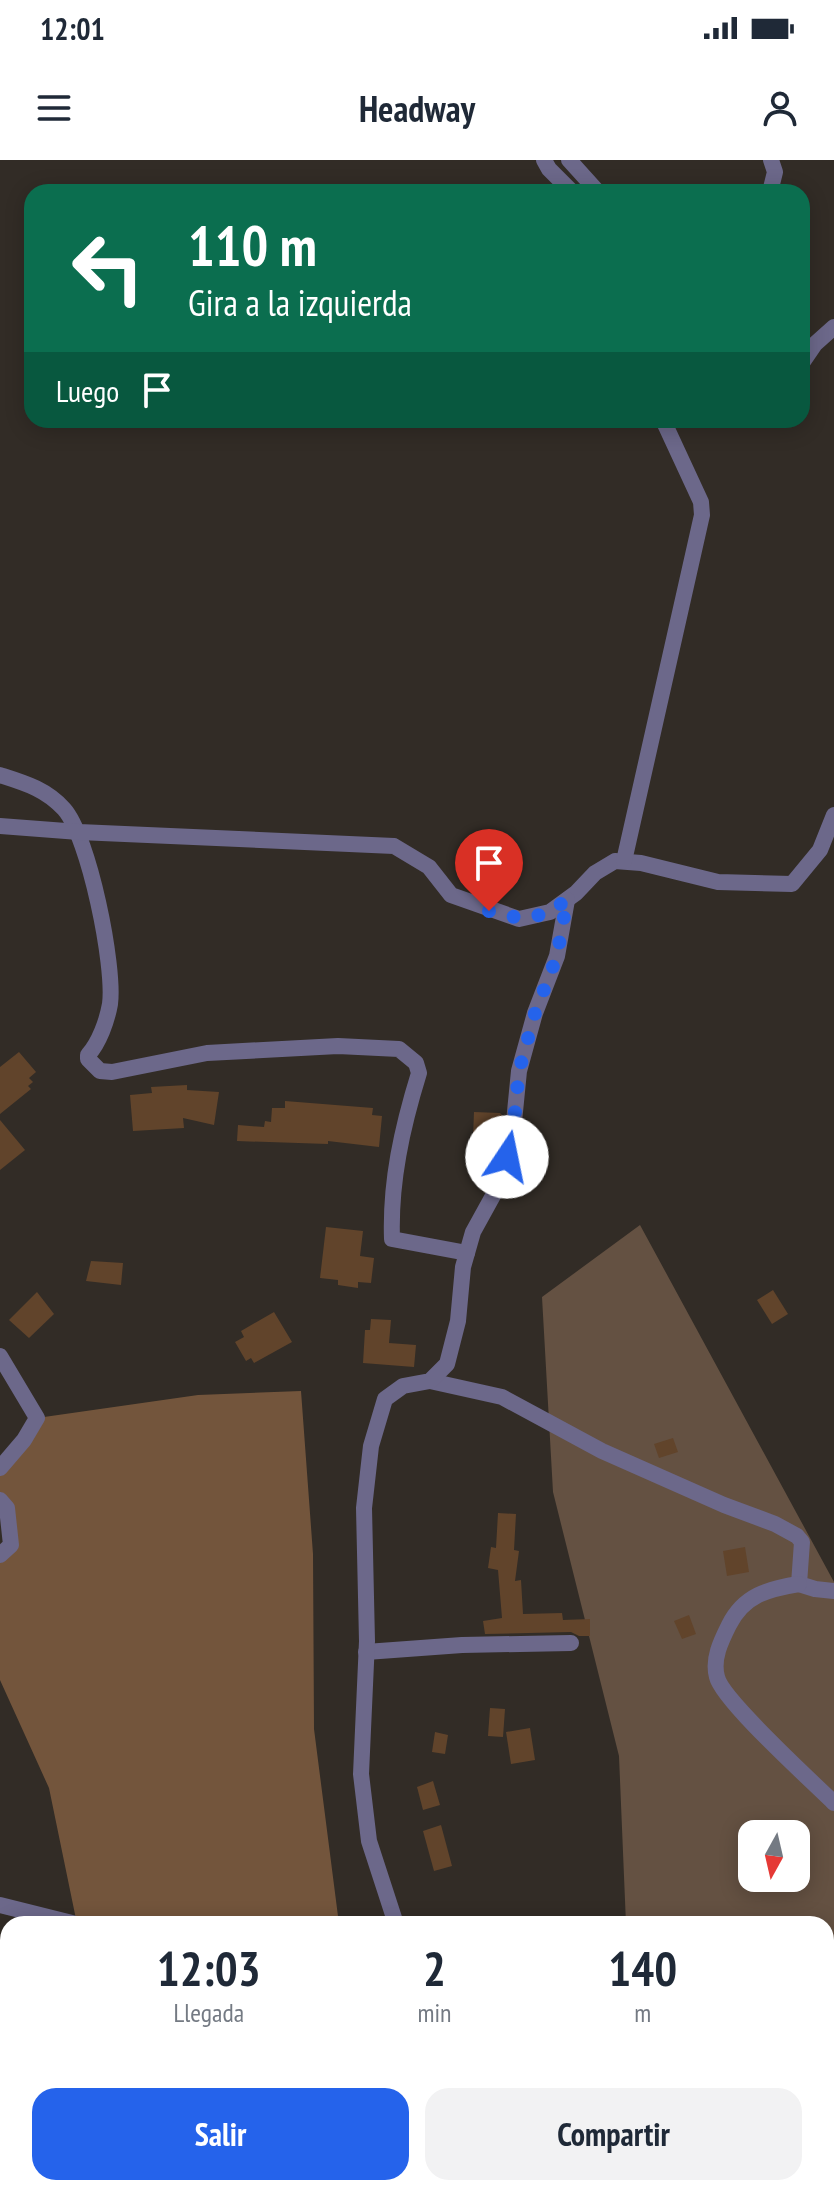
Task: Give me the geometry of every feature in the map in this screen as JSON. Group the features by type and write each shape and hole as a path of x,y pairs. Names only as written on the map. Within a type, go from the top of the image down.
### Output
{"street":[{"path":"569,160 591,184"},
{"path":"771,160 775,172 772,184"},
{"path":"549,163 566,184"},
{"path":"810,351 834,327"},
{"path":"624,861 702,515 701,502 667,428"},
{"path":"0,775 40,787 65,810 79,832 93,885 110,984 109,1007 88,1059 100,1071 112,1072 207,1053 338,1046 399,1049 416,1063 419,1073 396,1165 391,1209 392,1239 467,1253"},
{"path":"0,826 394,846 429,867 451,895 489,911 519,919 550,912 595,873 615,861 641,863 718,882 792,884 820,850 834,815"},
{"path":"430,1381 447,1364 458,1321 463,1267 473,1232 500,1183 513,1132 519,1071 535,1013 557,956 567,900"},
{"path":"0,1356 37,1418 24,1440 0,1468"},
{"path":"393,1916 369,1841 361,1774 366,1652 364,1508 371,1446 385,1399 403,1386 430,1381 502,1397 602,1451 797,1536 802,1542 799,1584"},
{"path":"0,1500 7,1508 11,1545 0,1555"},
{"path":"834,1591 799,1584 757,1593 744,1602 718,1647 715,1671 717,1681 732,1702 834,1803"},
{"path":"366,1652 462,1645 571,1643"},
{"path":"0,1905 44,1916"}],"shaded area":[{"path":"640,1225 834,1582 834,1916 626,1916 619,1756 553,1492 542,1297"},
{"path":"301,1391 313,1554 314,1729 338,1916 75,1916 49,1788 0,1680 0,1555 11,1545 0,1500 0,1468 37,1418 198,1395"}],"building":[{"path":"19,1052 36,1072 29,1078 33,1082 28,1086 31,1089 0,1114 0,1067"},
{"path":"187,1085 187,1090 219,1092 214,1125 183,1118 184,1128 133,1131 130,1095 152,1093 151,1087"},
{"path":"285,1101 373,1108 372,1115 382,1116 379,1147 328,1141 328,1144 237,1141 238,1125 264,1127 265,1121 271,1122 272,1108 285,1108"},
{"path":"474,1112 500,1113 503,1116 497,1150 478,1146 473,1137"},
{"path":"0,1120 25,1150 0,1170"},
{"path":"326,1227 363,1231 360,1256 374,1258 371,1283 358,1282 358,1288 338,1285 338,1280 320,1278"},
{"path":"91,1261 123,1263 121,1285 86,1281"},
{"path":"773,1290 788,1314 772,1324 757,1300"},
{"path":"37,1292 54,1314 29,1338 9,1320"},
{"path":"274,1312 292,1342 254,1363 251,1358 246,1361 235,1342 244,1337 241,1331"},
{"path":"371,1319 391,1320 389,1343 416,1345 414,1367 363,1363 365,1330 370,1330"},
{"path":"673,1438 678,1452 659,1458 654,1444"},
{"path":"498,1513 516,1514 514,1550 519,1551 515,1581 521,1580 523,1614 562,1613 563,1620 590,1619 590,1636 571,1632 485,1634 483,1621 502,1618 498,1570 488,1568 491,1547 496,1548"},
{"path":"745,1547 749,1572 727,1576 723,1551"},
{"path":"689,1615 696,1634 682,1639 674,1621"},
{"path":"490,1708 505,1709 503,1737 488,1736"},
{"path":"530,1728 535,1760 511,1764 506,1732"},
{"path":"435,1732 448,1735 445,1754 432,1752"},
{"path":"433,1781 440,1805 423,1810 417,1787"},
{"path":"441,1825 452,1866 434,1871 423,1831"}],"route":[{"path":"489,911 519,919 550,912 567,900 557,956 535,1013 519,1071 513,1132 507,1157"}]}
